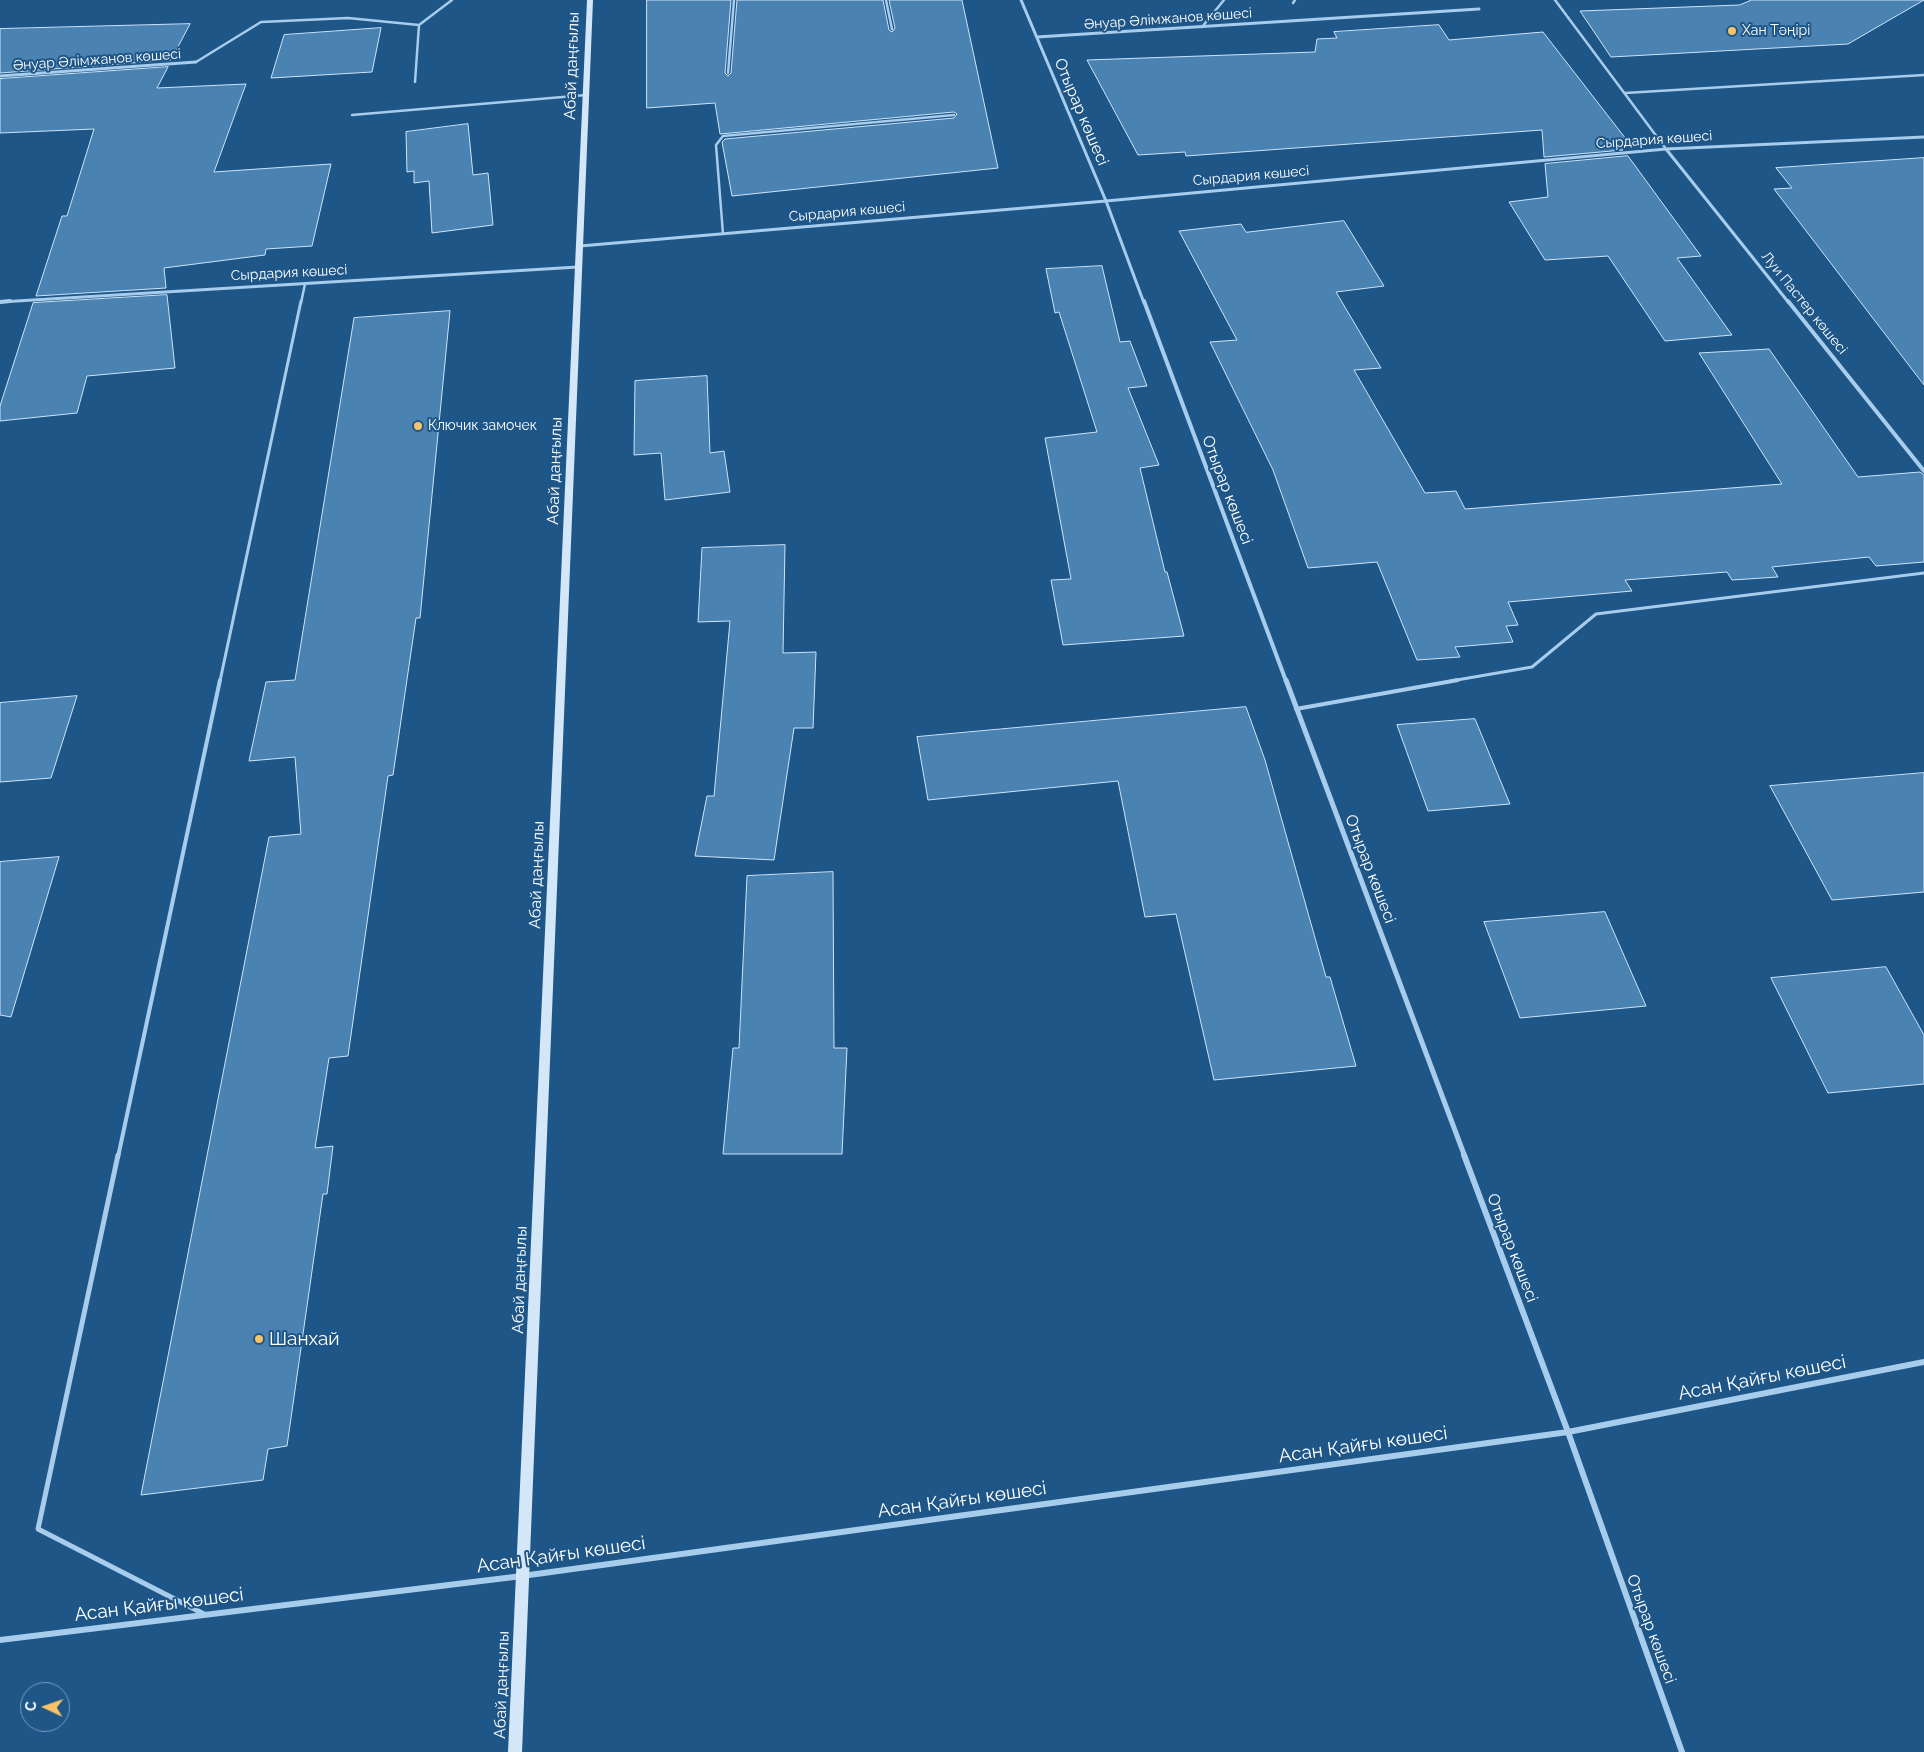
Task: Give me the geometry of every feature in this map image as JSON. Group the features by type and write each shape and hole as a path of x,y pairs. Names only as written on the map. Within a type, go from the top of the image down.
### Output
{"street":[{"name":"Абай даңғылы","path":"515,1752 590,0"},
{"name":"Отырар көшесі","path":"1021,0 1106,201 1568,1432 1682,1752"},
{"name":"Әнуар Әлімжанов көшесі","path":"1037,37 1479,9"},
{"name":"Әнуар Әлімжанов көшесі","path":"0,76 196,62"},
{"name":"Сырдария көшесі","path":"580,246 1106,201 1666,148 1924,137"},
{"name":"Луи Пастер көшесі","path":"1666,148 1924,471"},
{"name":"Сырдария көшесі","path":"0,302 578,267"},
{"name":"Асан Қайғы көшесі","path":"0,1640 522,1576 1568,1432 1924,1362"}],"lane":[{"path":"196,62 261,22 348,18 419,25 452,0"},
{"path":"728,73 734,0"},
{"path":"886,0 892,29"},
{"path":"1202,27 1224,0"},
{"path":"1556,0 1666,148"},
{"path":"415,82 419,25"},
{"path":"1625,93 1924,75"},
{"path":"352,115 586,95"},
{"path":"723,234 716,145 723,136 954,115"},
{"path":"205,1615 38,1530 305,284"},
{"path":"1296,709 1532,667 1596,614 1924,573"}],"building":[{"path":"647,0 731,0 725,73 728,76 731,73 737,0 883,0 889,30 892,32 895,28 889,0 962,0 998,168 732,196 722,142 725,139 954,118 957,114 954,112 720,134 715,103 647,108"},
{"name":"Хан Тәңірі","path":"1752,0 1924,0 1848,44 1611,57 1580,11 1739,5"},
{"path":"190,24 171,60 0,73 0,29"},
{"path":"1439,25 1449,40 1543,32 1626,139 1616,140 1623,150 1544,157 1542,130 1186,156 1185,152 1138,155 1087,60 1315,52 1317,39 1337,38 1334,32"},
{"path":"381,28 372,72 271,78 284,35"},
{"path":"168,67 157,88 246,84 214,172 331,164 312,246 266,249 265,255 164,268 166,288 36,296 62,216 67,216 94,129 0,133 0,79"},
{"path":"468,124 473,175 488,173 493,225 432,233 429,181 414,183 414,171 407,172 406,132"},
{"path":"1628,156 1701,256 1677,258 1732,335 1665,341 1608,256 1545,260 1509,202 1548,197 1545,164"},
{"path":"1924,158 1924,385 1774,189 1792,188 1776,168"},
{"path":"1344,221 1384,286 1336,292 1381,368 1354,370 1425,493 1456,491 1465,509 1782,484 1699,353 1769,349 1858,477 1920,472 1924,475 1924,562 1876,566 1869,557 1772,567 1778,577 1732,580 1727,572 1625,580 1632,591 1508,602 1518,625 1506,626 1513,642 1455,647 1460,657 1417,660 1377,562 1308,568 1273,470 1210,342 1237,340 1179,231 1241,224 1246,232"},
{"path":"1102,266 1120,342 1130,341 1147,386 1128,388 1159,465 1140,468 1165,572 1167,572 1184,636 1063,645 1051,580 1071,579 1045,438 1097,432 1059,312 1055,313 1046,269"},
{"path":"167,295 175,368 87,376 77,413 0,421 0,406 33,303"},
{"path":"450,311 420,618 416,618 393,775 388,776 348,1056 329,1058 315,1148 333,1146 327,1194 323,1194 287,1446 268,1449 263,1480 141,1495 269,837 301,834 295,757 249,761 266,682 295,680 354,318"},
{"path":"707,376 710,453 724,451 730,492 665,500 661,453 634,455 635,381"},
{"path":"785,545 783,653 816,652 813,728 794,728 774,860 695,856 707,796 714,796 730,621 698,622 702,548"},
{"path":"77,696 51,778 0,782 0,703"},
{"path":"1246,707 1265,760 1326,977 1330,977 1356,1066 1214,1080 1176,914 1145,917 1118,781 928,800 917,737"},
{"path":"1475,719 1510,804 1428,811 1397,725"},
{"path":"1924,773 1924,892 1832,900 1770,786"},
{"path":"59,857 11,1017 0,1015 0,862"},
{"path":"833,872 834,1048 847,1048 842,1154 723,1154 733,1048 739,1048 747,876"},
{"path":"1605,912 1646,1006 1520,1018 1484,922"},
{"path":"1886,967 1924,1035 1924,1084 1828,1093 1771,978"}],"place":[{"name":"Хан Тәңірі","path":"1732,31"},
{"name":"Ключик замочек","path":"418,426"},
{"name":"Шанхай","path":"259,1339"}]}
